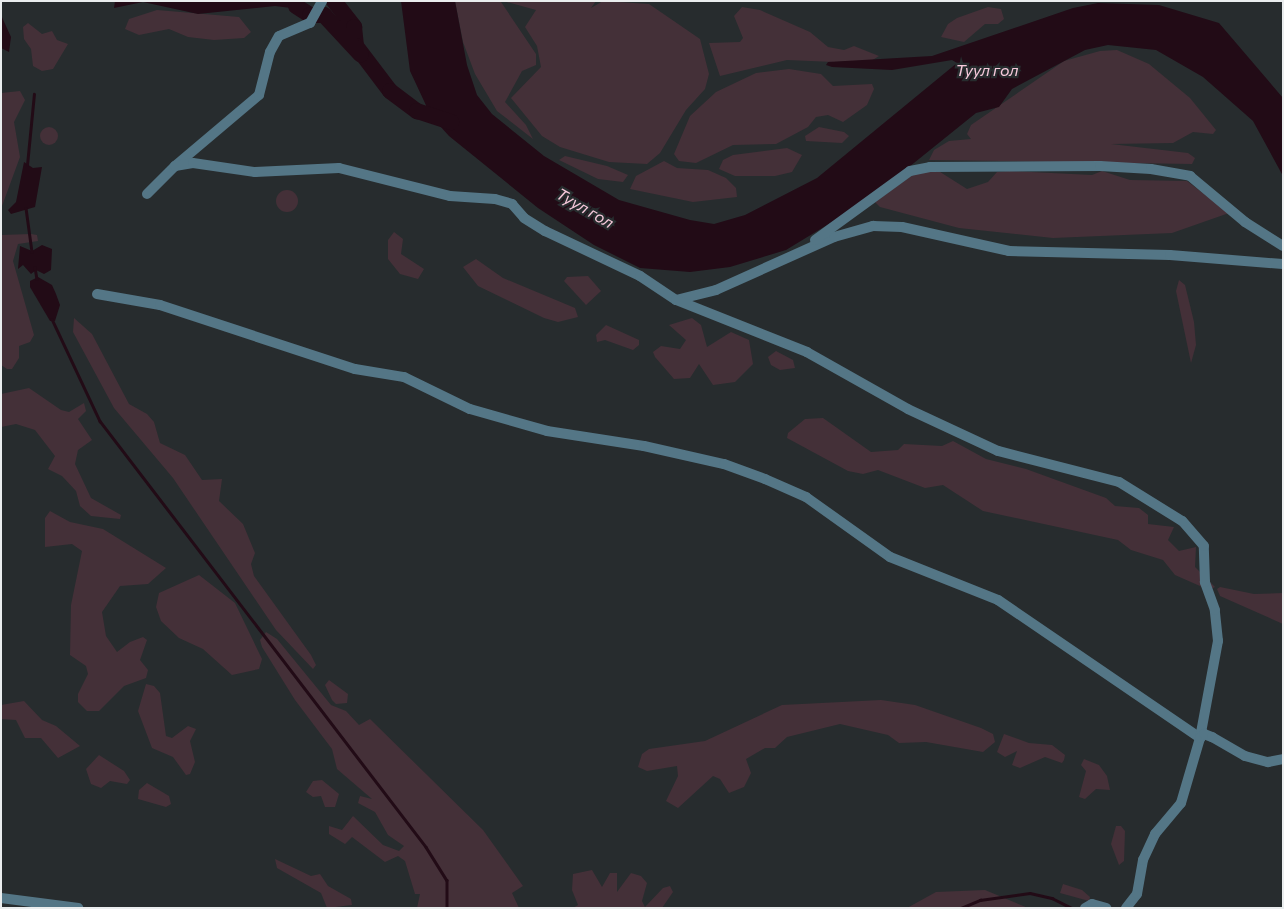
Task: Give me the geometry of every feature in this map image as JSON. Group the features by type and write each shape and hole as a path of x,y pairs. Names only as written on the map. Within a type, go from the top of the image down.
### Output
{"street":[{"path":"147,194 175,166 259,95 270,52 279,36 310,23 322,1"},
{"path":"175,166 193,163 255,172 339,168 450,196 495,199 512,204 538,226 640,276 676,300 807,352 908,409 998,450 1119,482 1182,521 1204,546 1205,582 1215,610 1218,641 1200,738 1181,803 1155,834 1143,860 1137,894 1126,908"},
{"path":"800,251 910,171 930,166 1100,166 1151,168 1190,176 1245,222 1283,246"},
{"path":"676,300 716,290 800,251 873,226 902,227 1009,250 1170,255 1283,264"},
{"path":"96,294 160,305 355,369 404,377 470,409 547,431 644,446 724,464 765,480 806,497 890,556 998,600 1200,738"},
{"path":"1200,738 1204,734 1245,756 1268,762 1283,758"},
{"path":"1,898 78,908"},
{"path":"1085,908 1092,904 1106,908"}],"shaded area":[{"path":"455,1 501,2 536,54 536,65 522,71 505,102 526,125 533,139 497,111 475,74 463,42"},
{"path":"503,1 596,1 591,8 603,1 649,4 700,39 709,74 705,89 686,110 660,153 647,164 609,162 560,147 542,136 511,98 541,67 537,46 525,27 536,10"},
{"path":"742,7 760,10 810,32 828,47 844,50 854,46 879,56 871,61 787,60 720,76 709,43 740,42 743,38 734,16"},
{"path":"988,7 1001,9 1004,19 998,24 985,24 964,42 941,37 948,24 957,18"},
{"path":"157,10 239,17 251,32 244,38 214,40 188,37 169,29 139,35 125,29 129,19"},
{"path":"28,23 42,34 52,31 57,40 68,44 53,69 42,71 33,66 31,49 24,39 23,27"},
{"path":"1117,50 1149,64 1190,98 1216,130 1213,134 1193,132 1173,143 1111,144 1188,153 1195,158 1192,164 929,160 934,150 949,141 971,139 967,134 971,125 1064,61 1100,51"},
{"path":"789,69 821,74 833,86 872,84 874,89 867,105 843,122 828,115 816,117 808,127 776,144 733,145 696,163 679,161 674,154 690,116 716,92 756,73"},
{"path":"20,91 25,100 14,122 20,157 2,206 1,93"},
{"path":"49,127 55,130 58,136 55,142 49,145 43,142 40,136 43,130"},
{"path":"819,127 844,132 849,136 842,143 806,141 805,136"},
{"path":"787,148 802,155 792,172 775,176 735,176 719,169 723,160 733,155"},
{"path":"565,156 607,166 628,175 623,182 598,179 559,160"},
{"path":"664,161 677,168 708,170 726,178 736,188 737,197 693,202 630,189 636,176"},
{"path":"937,170 967,189 988,182 997,172 1009,171 1092,175 1102,171 1130,180 1187,181 1229,213 1172,233 1053,238 959,228 880,207 875,202 914,174"},
{"path":"287,190 295,193 298,201 295,209 287,212 279,209 276,201 279,193"},
{"path":"394,232 403,239 401,254 424,269 418,279 400,274 388,259 388,240"},
{"path":"1,235 37,235 38,241 18,244 13,261 34,335 30,342 19,346 19,358 12,369 7,369 1,365"},
{"path":"476,259 503,278 575,308 578,317 558,322 544,318 478,286 463,267"},
{"path":"588,276 601,291 586,305 564,281 567,277"},
{"path":"1179,280 1185,285 1194,322 1196,345 1191,363 1176,291"},
{"path":"74,318 92,334 129,404 147,414 154,422 160,443 185,455 202,480 222,479 219,501 243,524 255,553 251,564 254,576 311,655 316,665 313,669 276,630 173,478 114,408 73,332"},
{"path":"692,318 701,325 707,347 731,332 749,340 753,364 735,382 713,385 699,364 690,378 674,379 655,357 653,352 661,346 680,349 686,340 669,325"},
{"path":"606,325 639,340 639,345 633,350 605,340 597,342 596,335"},
{"path":"776,351 793,360 795,368 780,370 771,365 768,357"},
{"path":"29,388 61,410 69,412 84,403 86,411 78,419 92,440 78,450 75,464 91,498 121,515 120,519 91,516 80,506 76,491 62,476 48,469 55,456 35,430 16,424 1,427 1,394"},
{"path":"823,418 871,452 898,450 904,444 942,446 953,441 986,459 1026,469 1106,498 1115,506 1139,508 1148,515 1148,524 1174,527 1168,540 1179,551 1196,547 1195,567 1215,587 1209,590 1175,575 1163,560 1131,550 1118,540 983,511 943,485 925,488 878,470 863,474 848,471 787,438 788,433 805,419"},
{"path":"50,511 70,522 103,529 166,568 148,584 120,586 102,612 106,636 117,652 130,642 143,637 147,640 140,660 148,670 146,678 124,686 99,711 87,711 78,702 78,694 88,674 86,666 70,655 71,605 82,551 72,544 45,547 45,518"},
{"path":"199,575 235,603 262,659 259,669 232,675 203,649 179,638 161,621 156,607 159,593"},
{"path":"1220,587 1254,594 1283,593 1283,624 1220,596 1217,589"},
{"path":"266,632 277,639 331,705 346,711 359,725 370,719 483,830 523,886 512,893 519,908 417,908 420,894 415,894 405,861 398,856 385,862 352,837 345,844 329,834 329,826 342,830 353,816 383,845 399,851 404,846 388,835 375,812 358,803 360,796 372,799 337,769 332,749 295,700 262,647 260,640"},
{"path":"329,680 348,694 347,703 336,704 332,700 325,685"},
{"path":"146,684 154,686 160,693 166,736 172,738 188,726 196,729 190,741 195,762 190,774 186,775 173,757 152,748 138,711"},
{"path":"881,700 915,705 981,728 993,734 995,742 983,752 926,742 899,743 888,735 840,724 787,737 775,748 765,748 746,759 751,773 744,787 729,793 720,779 713,776 678,808 666,801 678,776 677,766 647,771 638,767 642,754 649,749 705,741 782,705"},
{"path":"24,701 42,720 56,726 80,746 58,758 41,738 25,738 16,720 1,719 1,705"},
{"path":"1004,734 1029,743 1052,745 1065,755 1064,760 1062,763 1045,757 1020,768 1012,765 1017,751 1005,757 997,752"},
{"path":"99,755 124,771 130,780 127,784 110,781 101,788 91,784 86,769"},
{"path":"1084,759 1099,765 1107,776 1110,790 1096,789 1085,799 1079,797 1086,771 1081,765"},
{"path":"322,780 339,794 335,807 325,807 321,796 313,797 306,792 313,781"},
{"path":"147,783 169,796 171,804 166,807 138,799 139,790"},
{"path":"1116,826 1121,826 1125,831 1124,861 1119,865 1111,844"},
{"path":"275,859 311,876 320,874 328,886 351,899 352,905 327,908 321,893 277,868"},
{"path":"592,870 602,887 610,873 617,873 617,892 631,873 641,876 647,883 642,901 645,907 663,888 670,886 673,892 662,908 573,908 578,905 572,890 573,874"},
{"path":"1063,884 1082,890 1090,897 1089,901 1060,893"},
{"path":"985,890 1028,908 907,908 936,892"}],"water":[{"path":"115,1 300,1 291,8 275,6 198,14 143,2 114,8"},
{"name":"Туул гол","path":"401,1 455,1 467,65 477,95 492,114 544,156 619,200 690,220 714,224 745,215 817,178 957,63 952,60 892,70 832,67 826,65 828,62 932,56 1073,8 1098,3 1159,5 1219,23 1283,98 1283,176 1253,121 1203,77 1156,50 1108,45 1085,50 1012,89 999,107 976,113 868,200 786,250 730,267 690,272 640,268 594,245 538,208 449,136 431,116 410,71"},
{"path":"1,15 11,37 9,52 1,48"},
{"path":"24,162 33,168 42,167 35,207 11,214 8,210 16,202"},
{"path":"42,245 52,249 51,270 44,274 36,270 31,274 23,265 18,269 20,246 32,251"},
{"path":"38,277 52,285 56,294 60,305 55,321 50,321 30,287 30,281"}],"waterway":[{"path":"334,1 354,27 356,46 390,91 417,111 451,122"},
{"path":"296,6 310,15 324,15 361,55"},
{"path":"27,165 34,94"},
{"path":"26,208 32,252"},
{"path":"35,267 37,279"},
{"path":"52,319 100,421 426,847 447,880 447,908"},
{"path":"961,908 980,900 1030,893 1052,898 1072,908"}]}
